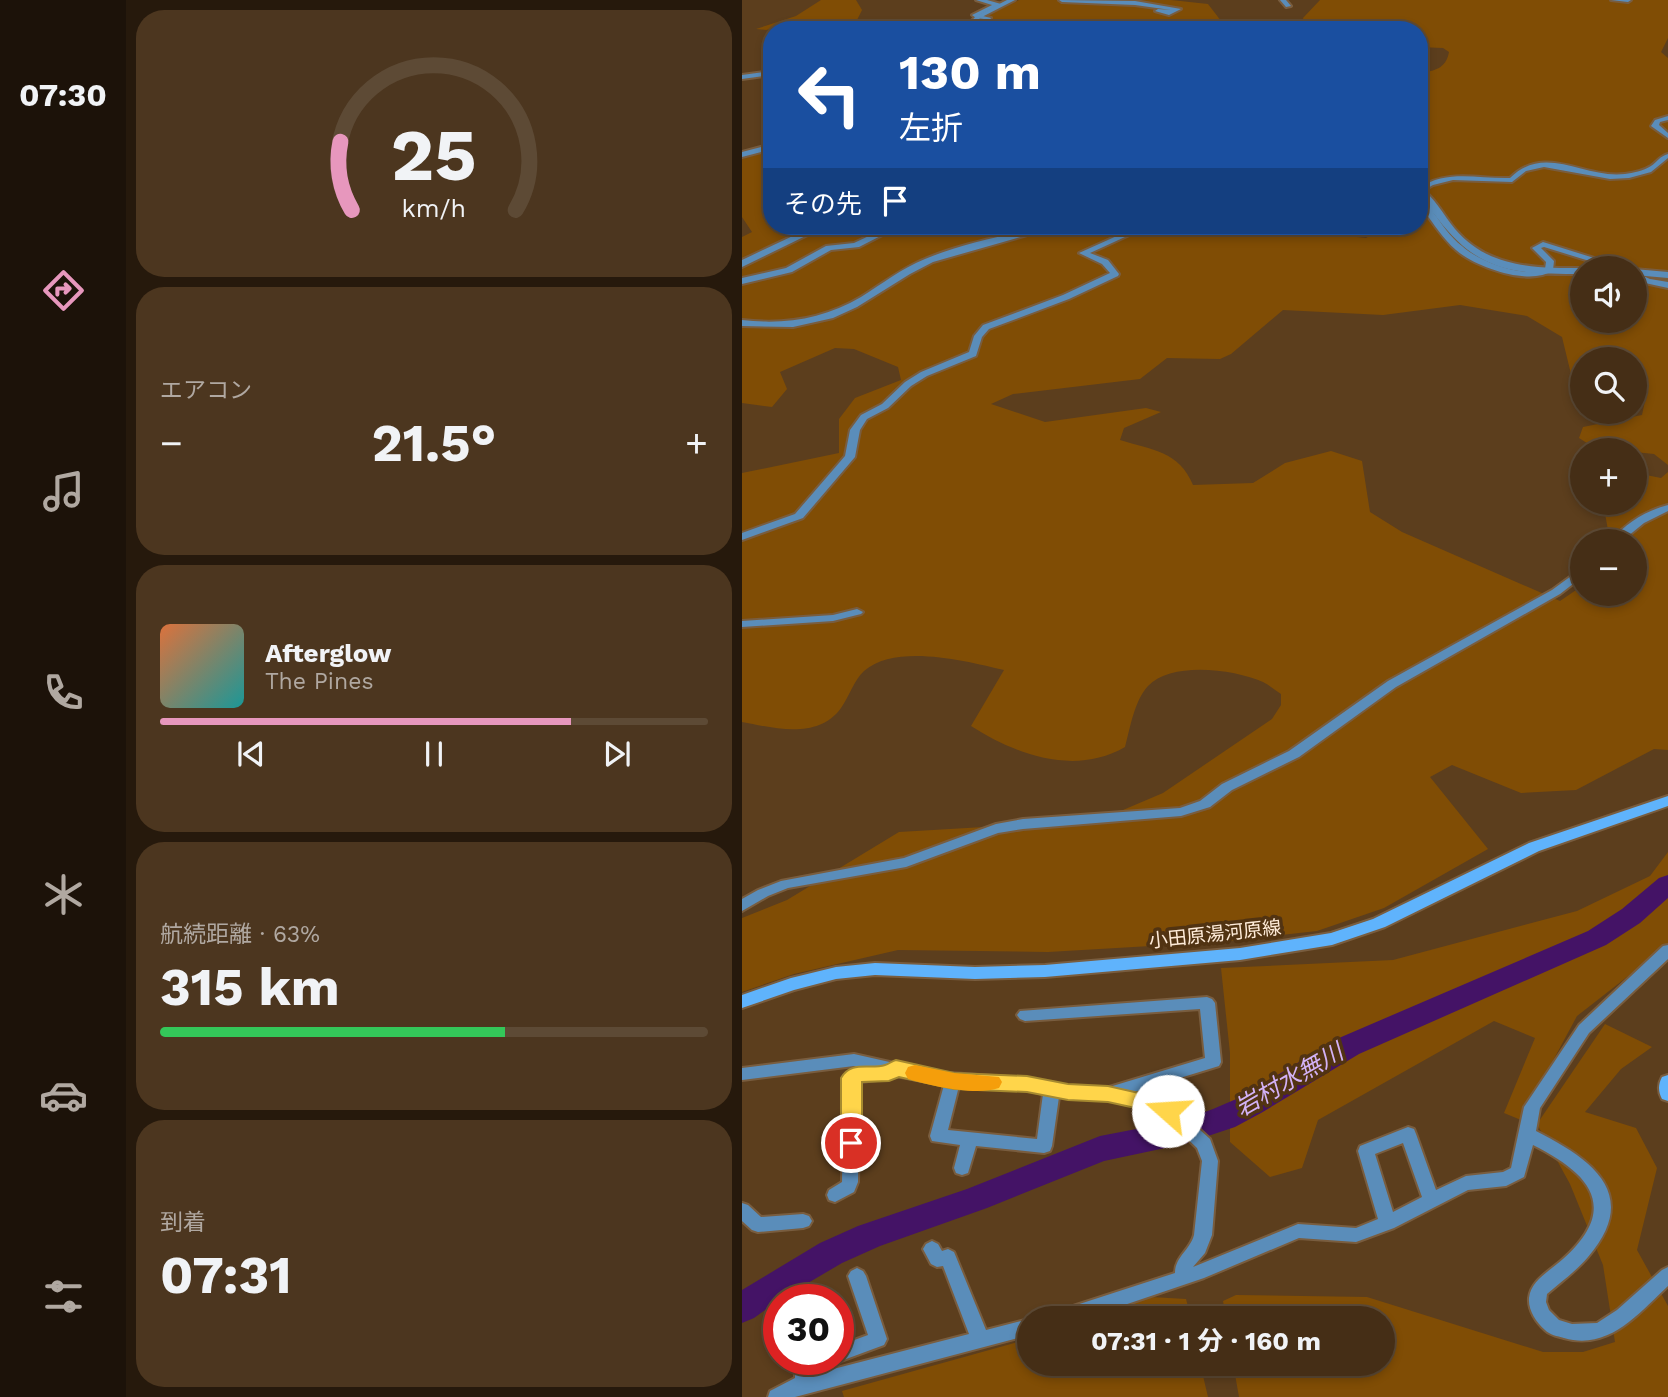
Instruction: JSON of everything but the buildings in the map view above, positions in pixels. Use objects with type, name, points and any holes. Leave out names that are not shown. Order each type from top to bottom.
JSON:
[{"type":"main road","name":"小田原湯河原線","points":[[742,1002],[791,984],[836,973],[875,969],[975,973],[1045,971],[1240,954],[1332,939],[1378,923],[1534,847],[1668,801]]},
{"type":"main road","points":[[1668,1082],[1668,1094]]},
{"type":"street","points":[[978,17],[975,15],[998,4],[979,0]]},
{"type":"street","points":[[974,21],[1012,0]]},
{"type":"street","points":[[1062,0],[1135,3],[1178,9],[1169,13],[1157,11]]},
{"type":"street","points":[[1283,0],[1288,6]]},
{"type":"street","points":[[1614,0],[1628,0]]},
{"type":"street","points":[[978,17],[989,18],[987,21]]},
{"type":"street","points":[[742,77],[763,74]]},
{"type":"street","points":[[1668,118],[1657,121],[1656,126],[1668,136]]},
{"type":"street","points":[[742,155],[763,149]]},
{"type":"street","points":[[1428,186],[1441,179],[1453,177],[1512,180],[1525,167],[1532,166],[1621,177],[1656,167],[1661,158],[1668,156]]},
{"type":"street","points":[[1428,200],[1460,239],[1477,254],[1514,266],[1570,271]]},
{"type":"street","points":[[742,264],[802,235]]},
{"type":"street","points":[[742,281],[789,270],[829,248],[856,245],[877,235]]},
{"type":"street","points":[[742,323],[776,326],[812,322],[842,311],[890,280],[931,260],[1021,235]]},
{"type":"street","points":[[742,537],[799,516],[850,457],[855,430],[864,417],[885,406],[908,384],[925,373],[973,354],[978,336],[986,327],[1066,297],[1115,274],[1105,262],[1083,253],[1124,235]]},
{"type":"street","points":[[1549,270],[1550,261],[1536,248],[1539,244],[1547,244],[1577,256]]},
{"type":"street","points":[[1647,274],[1668,275]]},
{"type":"street","points":[[1647,280],[1668,285]]},
{"type":"street","points":[[1629,529],[1656,511],[1668,508]]},
{"type":"street","points":[[742,906],[763,893],[786,884],[906,862],[996,829],[1023,824],[1181,812],[1205,804],[1227,787],[1294,754],[1392,684],[1556,592],[1570,581]]},
{"type":"street","points":[[742,624],[833,618],[857,612]]},
{"type":"street","points":[[1101,1306],[1298,1231],[1356,1235],[1388,1223],[1466,1183],[1506,1179],[1518,1172],[1532,1107],[1584,1029],[1668,950]]},
{"type":"street","points":[[1026,1015],[1207,1003],[1213,1062],[1108,1094]]},
{"type":"street","points":[[742,1074],[854,1060],[953,1080],[1027,1084],[1108,1094],[1153,1104],[1177,1118],[1204,1144],[1210,1161],[1203,1235],[1199,1248],[1184,1265],[1184,1276]]},
{"type":"street","points":[[835,1195],[848,1187],[850,1182],[852,1078],[860,1074],[889,1073],[896,1068]]},
{"type":"street","points":[[953,1080],[938,1136],[970,1140],[1044,1146],[1052,1089]]},
{"type":"street","points":[[1388,1223],[1366,1151],[1408,1134],[1432,1201]]},
{"type":"street","points":[[1527,1134],[1585,1170],[1598,1181],[1602,1192],[1602,1210],[1596,1231],[1586,1247],[1539,1290],[1537,1302],[1542,1315],[1554,1327],[1572,1332],[1600,1331],[1623,1316],[1668,1275]]},
{"type":"street","points":[[962,1168],[970,1140]]},
{"type":"street","points":[[742,1210],[750,1227],[803,1221]]},
{"type":"street","points":[[932,1249],[937,1259],[948,1257],[981,1341]]},
{"type":"street","points":[[854,1348],[878,1339],[857,1276]]},
{"type":"street","points":[[777,1397],[805,1385],[1017,1330]]},
{"type":"street","points":[[804,1375],[805,1385]]},
{"type":"shaded area","points":[[821,0],[856,0],[862,10],[857,20],[781,21],[796,16]]},
{"type":"shaded area","points":[[1019,0],[1171,0],[1208,4],[1221,21],[981,21]]},
{"type":"shaded area","points":[[1320,0],[1668,0],[1668,38],[1661,52],[1668,58],[1668,465],[1654,454],[1647,453],[1647,438],[1579,438],[1583,427],[1598,424],[1647,424],[1647,347],[1570,347],[1570,370],[1562,337],[1527,316],[1460,305],[1383,315],[1283,310],[1231,354],[1220,359],[1167,358],[1140,379],[1013,394],[991,404],[1045,422],[1146,408],[1161,412],[1124,428],[1120,440],[1172,458],[1193,485],[1253,483],[1285,463],[1331,451],[1362,461],[1370,512],[1402,532],[1560,601],[1570,594],[1570,606],[1647,606],[1647,529],[1608,529],[1605,515],[1647,515],[1647,475],[1661,478],[1668,472],[1668,750],[1654,749],[1576,790],[1521,793],[1452,765],[1430,777],[1488,849],[1384,908],[1317,931],[1219,942],[1048,952],[898,950],[794,974],[742,992],[742,918],[787,900],[899,832],[1052,823],[1123,810],[1163,793],[1272,719],[1281,705],[1281,694],[1263,682],[1236,674],[1203,670],[1172,673],[1158,678],[1143,692],[1133,715],[1125,747],[1106,756],[1066,761],[1026,753],[1007,746],[971,726],[1004,670],[971,662],[912,656],[878,663],[864,671],[841,708],[820,725],[781,729],[742,722],[742,473],[839,453],[839,419],[855,398],[901,380],[898,367],[854,349],[835,348],[780,372],[787,389],[772,407],[742,403],[742,237],[752,232],[742,217],[742,159],[763,153],[763,235],[1338,235],[1366,238],[1371,235],[1428,235],[1428,71],[1442,66],[1449,52],[1443,48],[1428,47],[1428,21],[1304,21],[1303,18]]},
{"type":"shaded area","points":[[1668,852],[1668,945],[1577,1016],[1521,1120],[1504,1113],[1535,1038],[1494,1021],[1318,1120],[1302,1168],[1270,1177],[1230,1142],[1230,1053],[1221,968],[1393,960],[1577,911],[1650,876]]},
{"type":"shaded area","points":[[1605,1024],[1652,1047],[1621,1069],[1585,1112],[1636,1128],[1657,1168],[1637,1250],[1668,1306],[1668,1397],[1239,1397],[1235,1376],[1395,1376],[1395,1306],[1224,1306],[1223,1301],[1236,1295],[1367,1297],[1543,1352],[1583,1352],[1615,1342],[1603,1265],[1570,1184],[1537,1124]]},
{"type":"shaded area","points":[[1151,1297],[1186,1299],[1188,1306],[1127,1306]]},
{"type":"shaded area","points":[[1017,1342],[1017,1376],[1203,1376],[1208,1397],[844,1397],[842,1391]]},
{"type":"waterway","name":"岩村水無川","points":[[742,1308],[831,1253],[869,1236],[976,1199],[1100,1149],[1184,1132],[1224,1118],[1251,1105],[1349,1046],[1597,938],[1631,916],[1668,884]]},
{"type":"slow traffic","points":[[915,1073],[954,1081],[992,1082]]},
{"type":"route","points":[[851,1143],[852,1078],[860,1074],[889,1073],[896,1068],[954,1081],[1027,1084],[1068,1092],[1108,1094],[1153,1104],[1168,1111]]}]
